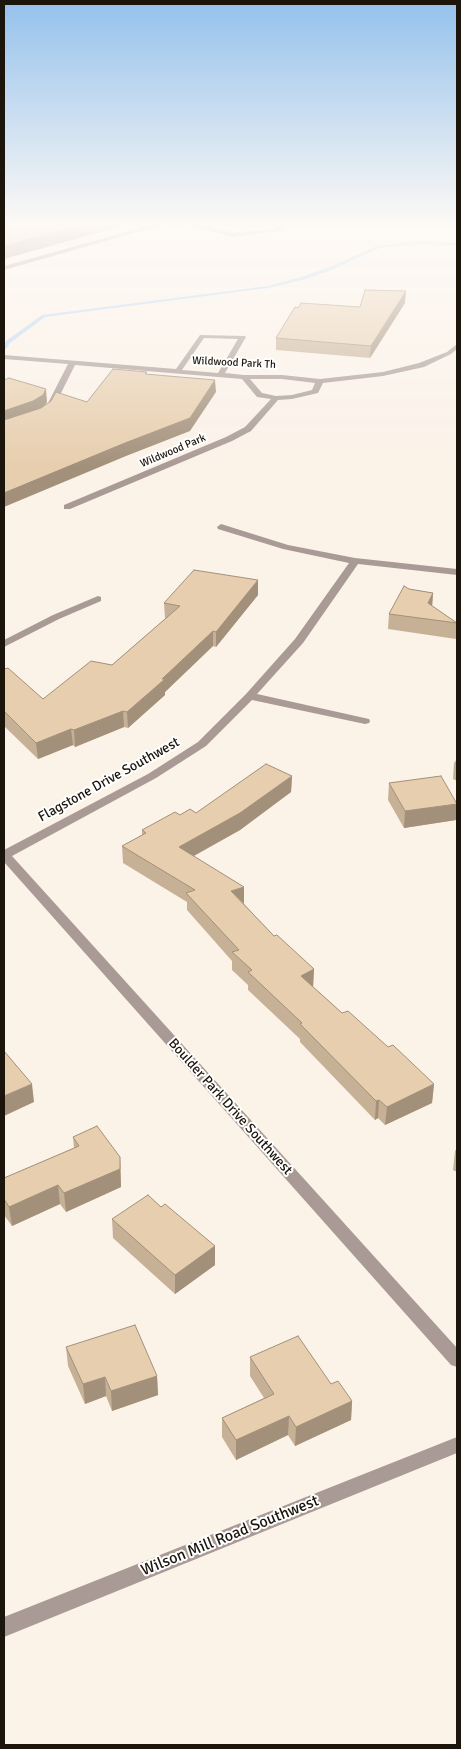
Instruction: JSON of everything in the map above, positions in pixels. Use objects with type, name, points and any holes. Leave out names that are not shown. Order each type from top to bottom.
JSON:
[{"type":"street","points":[[178,371],[202,336],[243,337],[220,375]]},
{"type":"street","name":"Wildwood Park Th","points":[[4,357],[244,377],[282,377],[320,381],[383,374],[421,365],[449,353],[457,346]]},
{"type":"street","points":[[43,414],[48,410],[72,362]]},
{"type":"street","points":[[244,377],[260,394],[276,398],[292,397],[315,391],[320,381]]},
{"type":"street","name":"Wildwood Park","points":[[67,507],[229,439],[248,429],[276,398]]},
{"type":"street","points":[[220,527],[286,547],[355,561],[457,572]]},
{"type":"street","name":"Flagstone Drive Southwest","points":[[4,855],[161,771],[202,744],[250,696],[299,642],[355,561]]},
{"type":"street","points":[[4,644],[56,617],[98,599]]},
{"type":"street","points":[[250,696],[365,721]]},
{"type":"street","name":"Boulder Park Drive Southwest","points":[[4,855],[457,1360]]},
{"type":"street","name":"Wilson Mill Road Southwest","points":[[4,1627],[457,1445]]},
{"type":"building","points":[[301,304],[360,307],[361,304],[398,304],[371,346],[276,338],[295,307],[298,308]]},
{"type":"building","points":[[113,369],[147,372],[145,374],[215,380],[190,418],[4,493],[4,420],[41,408],[51,401],[56,392],[87,402]]},
{"type":"building","points":[[9,378],[46,389],[43,395],[33,401],[4,411],[4,380]]},
{"type":"building","points":[[194,570],[258,580],[216,632],[213,631],[162,679],[165,679],[127,712],[123,711],[36,743],[4,711],[4,669],[8,668],[43,699],[91,661],[112,665],[180,606],[164,603]]},
{"type":"building","points":[[404,586],[409,589],[433,593],[428,603],[457,623],[389,614]]},
{"type":"building","points":[[266,764],[292,776],[240,813],[179,847],[244,887],[231,891],[274,936],[277,935],[314,969],[301,976],[342,1013],[348,1011],[388,1047],[393,1045],[434,1084],[387,1107],[379,1100],[376,1101],[300,1024],[302,1023],[248,972],[252,970],[232,952],[239,950],[186,893],[195,890],[122,846],[146,833],[142,830],[175,812],[180,815],[190,809],[196,813]]},
{"type":"building","points":[[441,776],[457,804],[405,811],[389,783]]},
{"type":"building","points":[[4,1051],[32,1084],[4,1096]]},
{"type":"building","points":[[97,1126],[120,1157],[120,1169],[64,1193],[58,1185],[9,1207],[4,1199],[4,1178],[79,1146],[73,1137]]},
{"type":"building","points":[[148,1195],[161,1207],[165,1204],[215,1246],[175,1275],[112,1219]]},
{"type":"building","points":[[135,1325],[157,1376],[111,1391],[105,1377],[83,1384],[66,1347]]},
{"type":"building","points":[[298,1336],[331,1384],[338,1381],[352,1401],[296,1427],[289,1416],[236,1440],[222,1418],[274,1394],[250,1357]]},
{"type":"waterway","points":[[4,348],[8,342],[44,316],[140,304]]}]
